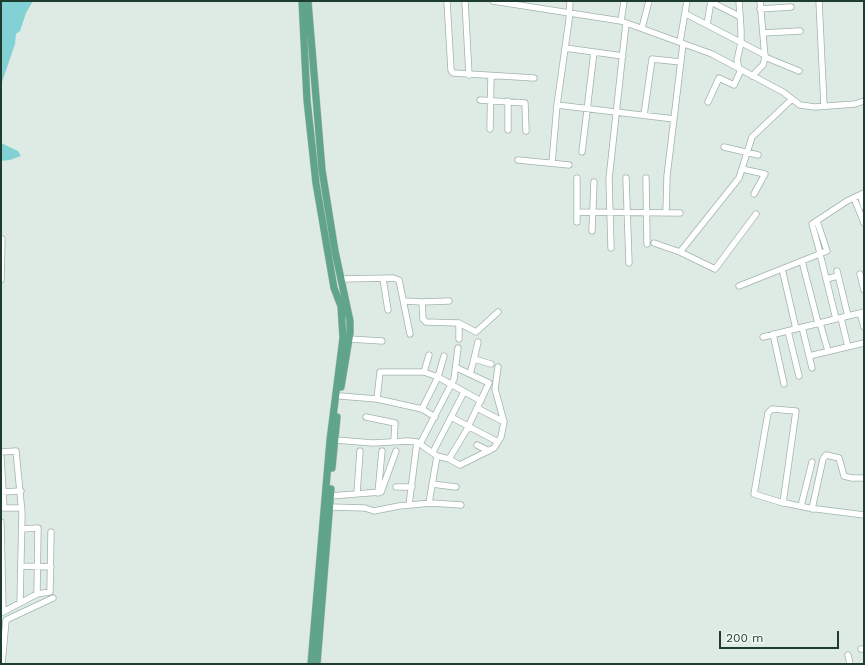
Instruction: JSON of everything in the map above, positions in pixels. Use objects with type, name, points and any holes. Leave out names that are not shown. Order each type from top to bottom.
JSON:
[{"type":"main road","points":[[302,1],[307,6],[322,170],[335,251],[350,321],[349,339],[344,360],[340,396],[330,440],[311,664]]},
{"type":"main road","points":[[307,6],[307,100],[316,183],[334,288],[342,312],[343,338],[317,664]]},
{"type":"street","points":[[447,1],[451,70],[455,74],[534,78]]},
{"type":"street","points":[[466,1],[469,75]]},
{"type":"street","points":[[493,1],[568,12],[623,22],[642,28],[712,54],[783,92],[791,100],[800,105],[824,106],[855,104],[864,101]]},
{"type":"street","points":[[545,8],[546,1]]},
{"type":"street","points":[[552,163],[557,105],[569,20],[568,12],[570,1]]},
{"type":"street","points":[[611,248],[609,179],[623,56],[624,1]]},
{"type":"street","points":[[642,28],[649,1]]},
{"type":"street","points":[[666,213],[667,176],[688,1]]},
{"type":"street","points":[[708,102],[719,78],[734,85],[740,70],[737,60],[741,43],[739,1]]},
{"type":"street","points":[[752,76],[763,65],[765,56],[760,1]]},
{"type":"street","points":[[819,1],[824,106]]},
{"type":"street","points":[[707,25],[711,2],[739,16]]},
{"type":"street","points":[[760,9],[791,7]]},
{"type":"street","points":[[686,14],[765,56],[799,71]]},
{"type":"street","points":[[763,34],[800,31]]},
{"type":"street","points":[[565,48],[623,56]]},
{"type":"street","points":[[582,152],[594,52]]},
{"type":"street","points":[[644,115],[652,59],[681,62]]},
{"type":"street","points":[[490,129],[491,76]]},
{"type":"street","points":[[480,100],[525,103],[526,130]]},
{"type":"street","points":[[680,252],[739,178],[752,137],[791,100]]},
{"type":"street","points":[[508,101],[508,130]]},
{"type":"street","points":[[557,105],[674,119]]},
{"type":"street","points":[[724,147],[758,155]]},
{"type":"street","points":[[518,160],[569,165]]},
{"type":"street","points":[[742,169],[765,174],[754,194]]},
{"type":"street","points":[[577,178],[577,222]]},
{"type":"street","points":[[626,178],[629,263]]},
{"type":"street","points":[[646,178],[647,244]]},
{"type":"street","points":[[592,232],[594,182]]},
{"type":"street","points":[[848,347],[811,226],[817,220],[864,193]]},
{"type":"street","points":[[864,196],[861,198],[864,207]]},
{"type":"street","points":[[854,198],[864,223]]},
{"type":"street","points":[[577,212],[680,213]]},
{"type":"street","points":[[654,243],[680,252],[715,269],[756,214]]},
{"type":"street","points":[[1,280],[2,239]]},
{"type":"street","points":[[739,286],[821,256]]},
{"type":"street","points":[[803,265],[828,352]]},
{"type":"street","points":[[783,273],[812,368]]},
{"type":"street","points":[[826,278],[837,274],[848,316]]},
{"type":"street","points":[[860,274],[864,290]]},
{"type":"street","points":[[341,279],[393,278],[400,280],[410,334]]},
{"type":"street","points":[[383,279],[388,310]]},
{"type":"street","points":[[405,301],[449,301]]},
{"type":"street","points":[[422,302],[423,319],[426,322],[459,323],[476,332],[498,312]]},
{"type":"street","points":[[763,337],[862,312],[864,327]]},
{"type":"street","points":[[459,323],[459,339]]},
{"type":"street","points":[[788,331],[798,376]]},
{"type":"street","points":[[773,334],[784,384]]},
{"type":"street","points":[[349,339],[382,341]]},
{"type":"street","points":[[470,374],[478,342]]},
{"type":"street","points":[[809,356],[864,343]]},
{"type":"street","points":[[409,505],[419,443],[435,417],[451,385],[457,368],[458,348]]},
{"type":"street","points":[[424,372],[429,356]]},
{"type":"street","points":[[422,409],[438,377],[444,356]]},
{"type":"street","points":[[474,359],[491,364]]},
{"type":"street","points":[[335,440],[373,443],[419,443],[435,454],[460,465],[489,451],[498,442],[504,422],[495,389],[498,367]]},
{"type":"street","points":[[449,459],[469,425],[489,383],[457,368]]},
{"type":"street","points":[[377,399],[381,372],[424,372],[438,377],[481,401]]},
{"type":"street","points":[[429,503],[435,454],[464,392]]},
{"type":"street","points":[[340,396],[377,399],[422,409],[435,417]]},
{"type":"street","points":[[477,408],[504,422]]},
{"type":"street","points":[[783,502],[796,411],[772,409],[768,413],[754,494],[783,502],[812,509],[864,515]]},
{"type":"street","points":[[366,417],[395,423],[394,442]]},
{"type":"street","points":[[451,417],[469,425],[498,442]]},
{"type":"street","points":[[477,445],[489,451]]},
{"type":"street","points":[[1,452],[16,451],[21,491],[20,508],[22,529],[22,566],[20,603]]},
{"type":"street","points":[[357,493],[360,451]]},
{"type":"street","points":[[378,493],[382,451]]},
{"type":"street","points":[[330,496],[381,492],[396,451]]},
{"type":"street","points":[[812,509],[824,456],[837,456],[840,460],[844,476],[864,478]]},
{"type":"street","points":[[1,457],[2,509],[20,508]]},
{"type":"street","points":[[801,506],[811,465],[820,470]]},
{"type":"street","points":[[432,484],[456,487]]},
{"type":"street","points":[[396,487],[412,488]]},
{"type":"street","points":[[2,490],[21,491]]},
{"type":"street","points":[[330,507],[360,508],[374,511],[429,503],[461,505]]},
{"type":"street","points":[[1,522],[2,612],[37,594],[50,592],[51,532]]},
{"type":"street","points":[[22,529],[38,528],[37,594]]},
{"type":"street","points":[[22,566],[51,567]]},
{"type":"street","points":[[2,664],[6,620],[53,598]]},
{"type":"street","points":[[848,655],[850,664]]},
{"type":"water","points":[[1,1],[33,1],[26,13],[20,31],[16,34],[15,44],[1,85]]},
{"type":"water","points":[[1,143],[18,151],[21,156],[10,160],[1,161]]}]
